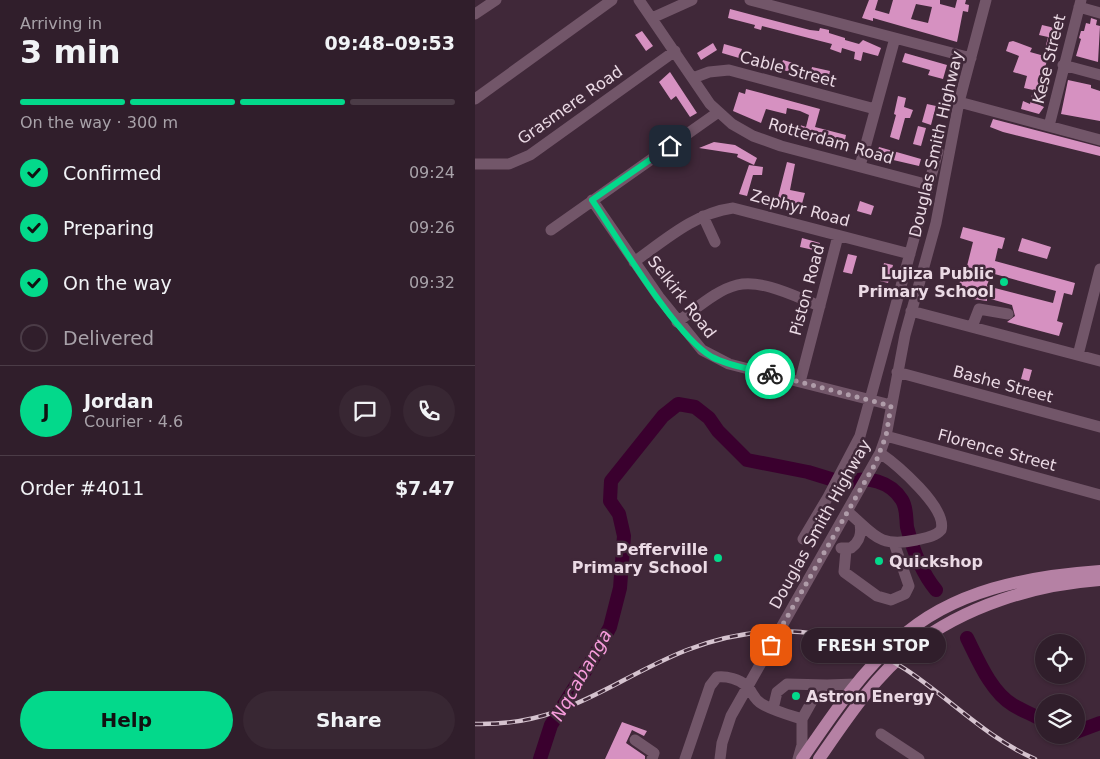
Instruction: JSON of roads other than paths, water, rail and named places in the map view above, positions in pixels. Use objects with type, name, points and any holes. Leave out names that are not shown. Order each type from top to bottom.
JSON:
[{"type":"main road","points":[[802,759],[855,684],[865,673],[899,639],[945,608],[973,595],[1016,582],[1095,576]]},
{"type":"main road","points":[[819,759],[874,685],[911,648],[950,622],[993,602],[1095,576]]},
{"type":"street","points":[[475,14],[496,0]]},
{"type":"street","points":[[475,98],[612,0]]},
{"type":"street","name":"Rotterdam Road","points":[[639,0],[717,113],[732,124],[767,142],[929,185]]},
{"type":"street","points":[[652,18],[692,0]]},
{"type":"street","points":[[750,0],[971,58]]},
{"type":"street","name":"Douglas Smith Highway","points":[[720,759],[725,730],[747,686],[855,500],[880,453],[886,436],[897,372],[911,311],[936,223],[959,102],[986,0]]},
{"type":"street","points":[[1080,4],[1100,13]]},
{"type":"street","name":"Kese Street","points":[[1049,126],[1080,4]]},
{"type":"street","points":[[860,166],[895,38]]},
{"type":"street","name":"Grasmere Road","points":[[475,164],[509,164],[530,154],[675,51]]},
{"type":"street","points":[[1063,65],[1100,75]]},
{"type":"street","name":"Cable Street","points":[[693,78],[709,72],[729,70],[875,109]]},
{"type":"street","points":[[959,102],[1100,140]]},
{"type":"street","points":[[551,230],[717,113]]},
{"type":"street","points":[[803,539],[861,436],[938,151]]},
{"type":"street","name":"Selkirk Road","points":[[592,200],[677,322],[702,350],[720,360],[891,406]]},
{"type":"street","name":"Zephyr Road","points":[[635,262],[703,216],[721,209],[744,209],[910,254]]},
{"type":"street","points":[[703,216],[715,242]]},
{"type":"street","name":"Piston Road","points":[[800,382],[838,236]]},
{"type":"street","points":[[1078,355],[1100,269]]},
{"type":"street","points":[[677,322],[726,290],[747,284],[759,285],[820,306]]},
{"type":"street","points":[[972,327],[979,309],[1008,314]]},
{"type":"street","points":[[911,311],[1100,361]]},
{"type":"street","name":"Bashe Street","points":[[897,372],[1100,427]]},
{"type":"street","name":"Florence Street","points":[[886,436],[1100,495]]},
{"type":"street","points":[[848,512],[881,539],[896,543],[938,533],[943,526],[942,520],[911,478],[880,453]]},
{"type":"street","points":[[861,524],[858,542],[847,550],[844,572],[877,596],[891,600],[905,594],[909,586],[896,543]]},
{"type":"street","points":[[830,544],[847,550]]},
{"type":"street","points":[[685,759],[713,681],[717,678],[728,677],[747,686],[757,701],[773,709],[803,719]]},
{"type":"street","points":[[773,709],[777,692],[787,684],[855,684]]},
{"type":"street","points":[[798,759],[802,745],[803,719],[816,694],[827,685]]},
{"type":"street","points":[[881,734],[919,759]]},
{"type":"street","points":[[635,740],[654,752],[652,759]]},
{"type":"waterway","name":"Nqcabanga","points":[[540,759],[551,725],[594,657],[610,627],[620,588],[624,536],[619,514],[610,501],[611,481],[663,416],[678,404],[695,407],[709,418],[718,431],[747,460],[808,472],[847,484],[854,481],[870,480],[885,484],[891,488],[904,503],[907,527],[915,552],[926,576],[936,590]]},
{"type":"waterway","name":"Nqcabanga","points":[[967,638],[986,675],[998,692],[1013,705],[1035,716]]},
{"type":"waterway","name":"Nqcabanga","points":[[1085,729],[1100,723]]},
{"type":"railway","points":[[475,724],[507,723],[536,718],[562,710],[659,662],[706,643],[747,634],[789,631],[830,636],[850,642],[901,666],[988,731],[1035,759]]},
{"type":"place","name":"Lujiza Public Primary School","points":[[1004,282]]},
{"type":"place","name":"Pefferville Primary School","points":[[718,558]]},
{"type":"place","name":"Quickshop","points":[[879,561]]},
{"type":"place","name":"FRESH STOP","points":[[771,645]]},
{"type":"place","name":"Astron Energy","points":[[796,696]]}]
